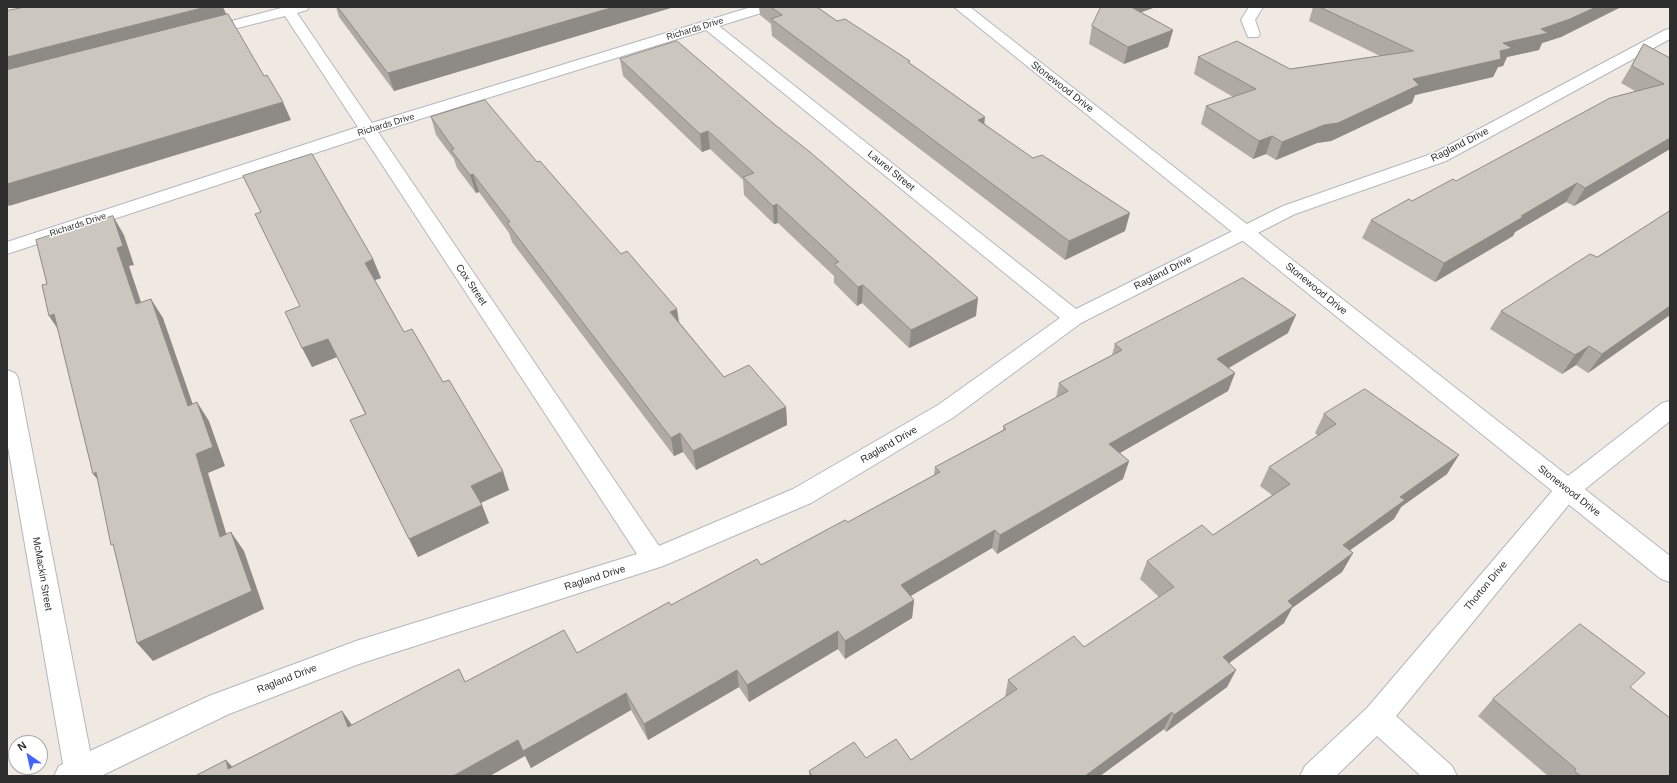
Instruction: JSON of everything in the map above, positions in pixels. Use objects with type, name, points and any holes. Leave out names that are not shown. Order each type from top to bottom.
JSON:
[{"type":"street","name":"Richards Drive","points":[[7,248],[367,130],[766,7]]},
{"type":"street","name":"Stonewood Drive","points":[[961,7],[1670,571]]},
{"type":"street","points":[[1253,34],[1248,20],[1256,7]]},
{"type":"street","points":[[194,35],[296,9]]},
{"type":"street","name":"Cox Street","points":[[296,9],[367,130],[654,560]]},
{"type":"street","name":"Laurel Street","points":[[708,25],[1074,318]]},
{"type":"street","name":"Ragland Drive","points":[[74,773],[219,706],[356,653],[654,560],[802,496],[946,411],[1074,318],[1289,210],[1440,157],[1670,32]]},
{"type":"street","name":"McMackin Street","points":[[7,378],[74,773]]},
{"type":"street","name":"Thorton Drive","points":[[1315,776],[1377,717],[1567,490],[1670,409]]},
{"type":"street","points":[[1377,717],[1442,776]]},
{"type":"building","points":[[25,7],[206,7],[7,57],[7,11]]},
{"type":"building","points":[[338,7],[614,7],[388,73]]},
{"type":"building","points":[[771,7],[817,7],[837,21],[845,19],[910,61],[908,62],[985,117],[978,120],[1033,158],[1042,155],[1130,213],[1069,241],[771,19],[782,15]]},
{"type":"building","points":[[1101,7],[1131,7],[1173,30],[1128,47],[1092,26]]},
{"type":"building","points":[[1320,7],[1596,7],[1570,19],[1541,29],[1548,33],[1503,43],[1512,48],[1500,51],[1501,59],[1413,79],[1419,85],[1338,123],[1324,125],[1282,142],[1272,136],[1259,141],[1206,106],[1256,89],[1198,57],[1237,41],[1290,69],[1413,51]]},
{"type":"building","points":[[228,14],[264,76],[267,75],[283,102],[7,184],[7,70]]},
{"type":"building","points":[[677,41],[774,124],[810,152],[978,298],[911,330],[863,285],[858,287],[834,264],[839,262],[777,204],[773,206],[743,177],[754,173],[708,131],[700,134],[620,59]]},
{"type":"building","points":[[1644,44],[1670,58],[1670,138],[1585,188],[1577,183],[1521,216],[1523,217],[1444,263],[1371,220],[1409,199],[1412,201],[1453,179],[1456,181],[1610,98],[1664,84],[1632,66]]},
{"type":"building","points":[[485,100],[537,162],[540,161],[621,254],[627,251],[677,309],[670,312],[724,377],[749,365],[786,407],[693,451],[680,433],[671,438],[507,223],[510,222],[473,174],[470,175],[451,150],[454,149],[431,117]]},
{"type":"building","points":[[312,154],[373,259],[365,263],[404,332],[412,329],[443,382],[449,380],[503,471],[471,486],[482,505],[409,539],[350,420],[366,414],[328,339],[302,348],[285,312],[300,306],[255,214],[261,212],[243,176]]},
{"type":"building","points":[[1670,211],[1670,306],[1602,354],[1589,346],[1575,355],[1501,311],[1590,254],[1597,257]]},
{"type":"building","points":[[113,216],[123,246],[117,248],[136,304],[151,299],[188,406],[197,402],[213,447],[196,454],[220,537],[231,532],[252,591],[137,643],[113,544],[111,545],[96,472],[93,474],[54,314],[49,316],[42,285],[47,284],[36,240]]},
{"type":"building","points":[[1243,278],[1296,315],[1217,359],[1235,373],[1109,444],[1129,461],[1000,535],[995,530],[901,585],[914,600],[845,641],[838,631],[747,685],[737,670],[644,724],[626,693],[523,751],[518,740],[453,776],[195,776],[226,760],[228,769],[342,711],[348,727],[459,669],[465,682],[564,630],[577,653],[669,602],[671,605],[757,559],[761,565],[845,520],[848,522],[940,472],[935,467],[1006,429],[1003,426],[1068,391],[1059,383],[1122,350],[1115,344]]},
{"type":"building","points":[[1365,389],[1459,455],[1400,497],[1405,500],[1343,545],[1353,553],[1288,601],[1293,606],[1223,657],[1236,670],[1174,715],[1172,712],[1085,776],[812,776],[809,771],[854,742],[866,758],[896,739],[911,760],[1017,689],[1008,680],[1074,636],[1084,647],[1174,587],[1147,561],[1202,525],[1213,535],[1290,484],[1269,467],[1336,424],[1324,414]]},
{"type":"building","points":[[1580,624],[1645,673],[1630,687],[1670,718],[1670,776],[1581,776],[1574,771],[1576,769],[1493,699]]}]
